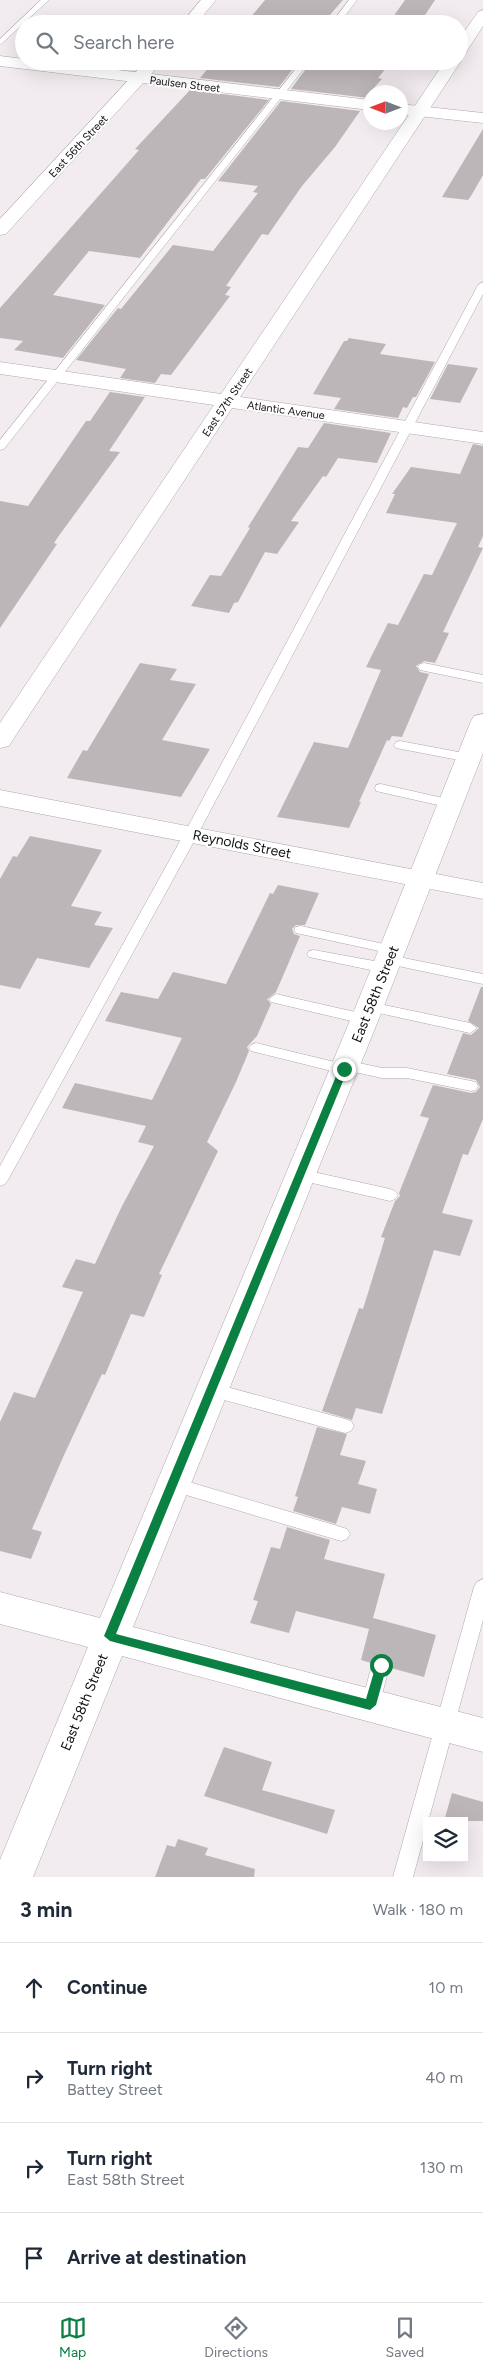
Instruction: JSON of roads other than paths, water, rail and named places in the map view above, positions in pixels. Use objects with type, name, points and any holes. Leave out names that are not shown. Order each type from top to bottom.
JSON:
[{"type":"street","points":[[196,15],[209,0]]},
{"type":"street","points":[[468,38],[483,15]]},
{"type":"street","name":"Paulsen Street","points":[[0,62],[15,64]]},
{"type":"street","name":"Paulsen Street","points":[[70,70],[363,104]]},
{"type":"street","name":"East 56th Street","points":[[0,230],[147,70]]},
{"type":"street","name":"East 57th Street","points":[[0,741],[228,401],[410,110],[445,70]]},
{"type":"street","points":[[410,110],[483,118]]},
{"type":"street","name":"Atlantic Avenue","points":[[0,368],[483,438]]},
{"type":"street","name":"East 58th Street","points":[[13,1877],[172,1484],[423,878],[483,721]]},
{"type":"street","name":"Reynolds Street","points":[[0,798],[483,891]]},
{"type":"street","points":[[0,1608],[483,1735]]},
{"type":"lane","points":[[29,15],[45,0]]},
{"type":"lane","points":[[342,15],[353,0]]},
{"type":"lane","points":[[0,42],[15,28]]},
{"type":"lane","points":[[0,447],[299,70]]},
{"type":"lane","points":[[0,1180],[191,834],[483,286]]},
{"type":"lane","points":[[424,667],[483,679]]},
{"type":"lane","points":[[400,745],[469,758]]},
{"type":"lane","points":[[381,788],[451,804]]},
{"type":"lane","points":[[301,930],[389,959],[483,979]]},
{"type":"lane","points":[[314,954],[389,959]]},
{"type":"lane","points":[[276,999],[470,1028]]},
{"type":"lane","points":[[256,1048],[344,1067],[382,1073],[406,1073],[471,1086]]},
{"type":"lane","points":[[300,1175],[390,1195]]},
{"type":"lane","points":[[212,1390],[345,1426]]},
{"type":"lane","points":[[172,1484],[341,1534]]},
{"type":"lane","points":[[403,1877],[483,1587]]},
{"type":"lane","points":[[370,1705],[381,1665]]}]
